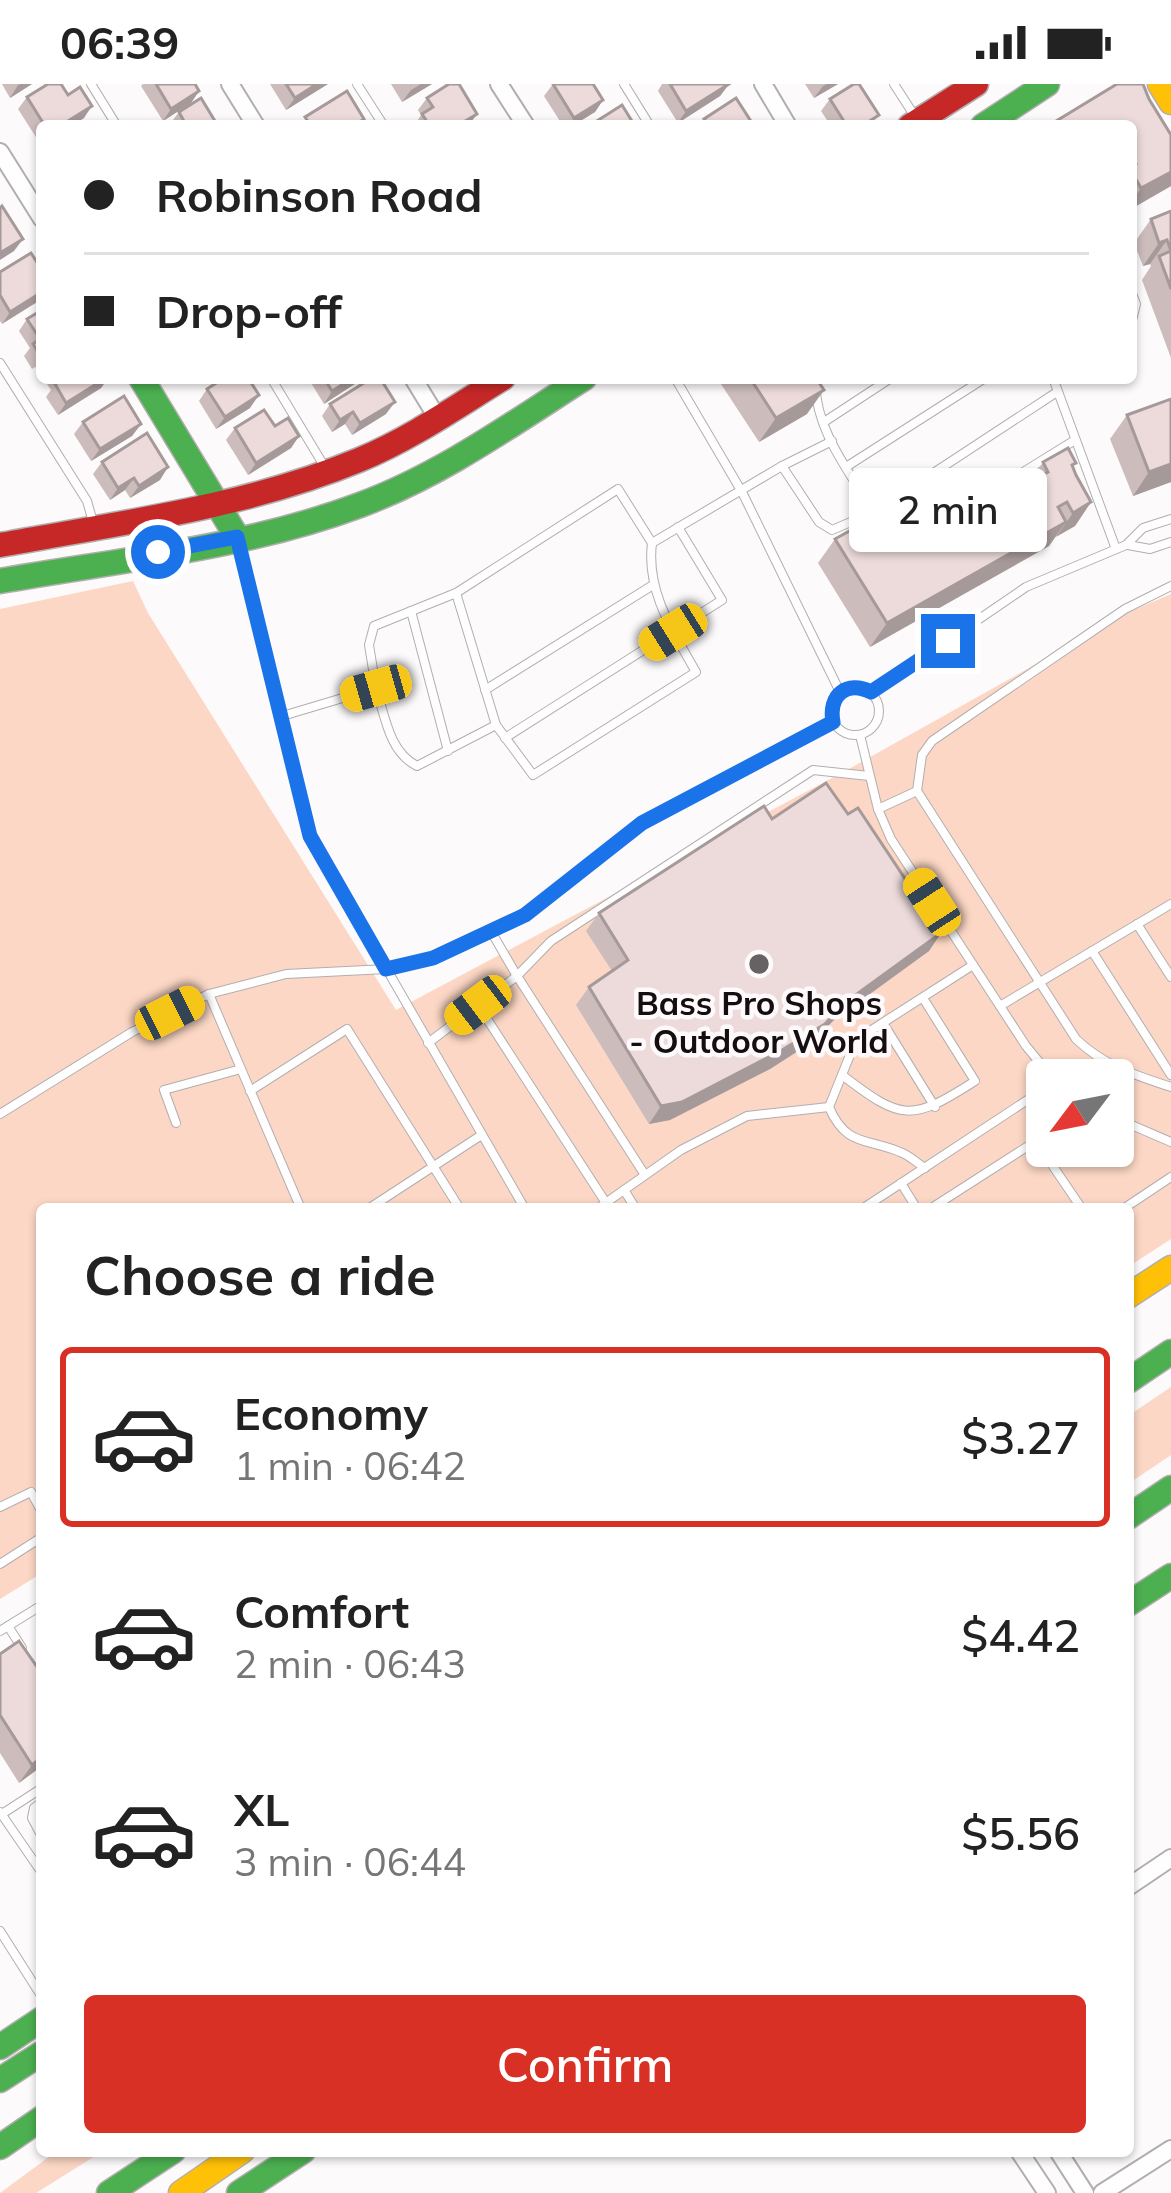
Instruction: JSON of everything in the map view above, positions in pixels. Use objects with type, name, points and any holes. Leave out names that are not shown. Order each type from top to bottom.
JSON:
[{"type":"main road","points":[[919,120],[976,84]]},
{"type":"main road","points":[[992,120],[1047,84]]},
{"type":"main road","points":[[1160,84],[1171,102]]},
{"type":"main road","points":[[145,384],[237,537]]},
{"type":"main road","points":[[0,545],[220,504],[357,460],[493,384]]},
{"type":"main road","points":[[0,581],[319,519],[412,482],[574,384]]},
{"type":"main road","points":[[1134,1292],[1171,1268]]},
{"type":"main road","points":[[1134,1377],[1171,1352]]},
{"type":"main road","points":[[1134,1513],[1171,1488]]},
{"type":"main road","points":[[1134,1600],[1171,1576]]},
{"type":"main road","points":[[0,2047],[36,2023]]},
{"type":"main road","points":[[0,2080],[36,2057]]},
{"type":"main road","points":[[0,2147],[36,2122]]},
{"type":"main road","points":[[109,2193],[164,2157]]},
{"type":"main road","points":[[181,2193],[233,2157]]},
{"type":"main road","points":[[239,2193],[294,2157]]},
{"type":"street","points":[[230,84],[252,120]]},
{"type":"street","points":[[499,84],[522,120]]},
{"type":"street","points":[[763,84],[784,120]]},
{"type":"street","points":[[0,152],[36,209]]},
{"type":"street","points":[[417,384],[438,418]]},
{"type":"street","points":[[1134,1884],[1169,1865]]},
{"type":"street","points":[[1102,2193],[1171,2149]]},
{"type":"street","points":[[1023,2157],[1047,2193]]},
{"type":"street","points":[[1062,2157],[1085,2193]]},
{"type":"lane","points":[[91,84],[113,120]]},
{"type":"lane","points":[[357,84],[380,120]]},
{"type":"lane","points":[[624,84],[646,120]]},
{"type":"lane","points":[[894,84],[912,120]]},
{"type":"lane","points":[[0,363],[86,501],[95,527]]},
{"type":"lane","points":[[276,384],[326,470]]},
{"type":"lane","points":[[679,384],[742,492],[840,692]]},
{"type":"lane","points":[[816,384],[824,422],[846,467],[874,512],[905,541],[1075,440]]},
{"type":"lane","points":[[824,422],[882,384]]},
{"type":"lane","points":[[846,467],[976,384]]},
{"type":"lane","points":[[1055,384],[1116,549]]},
{"type":"lane","points":[[782,466],[824,528],[840,530],[1057,392]]},
{"type":"lane","points":[[652,543],[832,441]]},
{"type":"lane","points":[[456,593],[496,725],[533,775],[696,672],[653,586],[652,543],[618,489],[456,593],[374,626],[369,645],[376,688],[395,748],[404,760],[417,766],[496,725]]},
{"type":"lane","points":[[871,692],[1026,587],[1126,545],[1144,528],[1171,519]]},
{"type":"lane","points":[[505,738],[722,600],[679,527]]},
{"type":"lane","points":[[237,537],[310,836],[522,1203]]},
{"type":"lane","points":[[1126,545],[1150,549],[1171,542]]},
{"type":"lane","points":[[485,689],[653,586]]},
{"type":"lane","points":[[1171,586],[1125,609],[932,741],[922,754],[916,791],[1076,1040],[1094,1057],[1171,1087]]},
{"type":"lane","points":[[411,611],[448,751]]},
{"type":"lane","points":[[856,687],[871,692],[880,714],[873,728],[860,736],[844,733],[833,722],[831,705],[840,692],[856,687]]},
{"type":"lane","points":[[279,717],[376,688]]},
{"type":"lane","points":[[0,1114],[132,1032],[208,994],[286,974],[386,969],[433,958],[492,933],[566,886],[642,823],[833,722]]},
{"type":"lane","points":[[860,736],[878,809],[891,839],[1039,1059]]},
{"type":"lane","points":[[428,1043],[517,976],[551,941],[813,770],[869,776]]},
{"type":"lane","points":[[878,809],[916,791]]},
{"type":"lane","points":[[1000,1006],[1171,904]]},
{"type":"lane","points":[[1137,924],[1171,977]]},
{"type":"lane","points":[[492,933],[645,1175]]},
{"type":"lane","points":[[1092,951],[1171,1075]]},
{"type":"lane","points":[[830,1107],[856,1040],[974,965]]},
{"type":"lane","points":[[208,994],[298,1203]]},
{"type":"lane","points":[[842,1075],[886,1107],[911,1112],[934,1107],[975,1081],[922,998]]},
{"type":"lane","points":[[478,1005],[599,1203]]},
{"type":"lane","points":[[883,1023],[934,1107]]},
{"type":"lane","points":[[250,1091],[346,1029],[456,1203]]},
{"type":"lane","points":[[176,1124],[164,1090],[241,1069]]},
{"type":"lane","points":[[871,1203],[1026,1102]]},
{"type":"lane","points":[[605,1203],[681,1150],[746,1117],[830,1107]]},
{"type":"lane","points":[[830,1107],[843,1130],[861,1142],[900,1152],[925,1168]]},
{"type":"lane","points":[[1134,1126],[1171,1142]]},
{"type":"lane","points":[[377,1203],[480,1136]]},
{"type":"lane","points":[[939,1203],[1036,1141],[1078,1203]]},
{"type":"lane","points":[[1132,1203],[1171,1177]]},
{"type":"lane","points":[[901,1184],[913,1203]]},
{"type":"lane","points":[[624,1190],[632,1203]]},
{"type":"lane","points":[[0,1507],[31,1492],[36,1501]]},
{"type":"lane","points":[[0,1564],[36,1542]]},
{"type":"lane","points":[[25,1653],[4,1628],[36,1609]]},
{"type":"lane","points":[[36,1792],[1,1813],[36,1864]]},
{"type":"lane","points":[[0,1931],[36,1988]]},
{"type":"shaded area","points":[[133,581],[148,613],[396,1010],[847,770],[1129,612],[1171,594],[1171,1239],[1134,1263],[1134,1203],[36,1203],[36,1577],[0,1599],[0,609]]},
{"type":"shaded area","points":[[1171,1387],[1171,1455],[1134,1480],[1134,1412]]},
{"type":"shaded area","points":[[49,2157],[93,2157],[36,2193],[0,2193]]},
{"type":"building","points":[[48,84],[61,84],[68,95],[80,87],[92,106],[70,120],[41,120],[27,97]]},
{"type":"building","points":[[156,84],[195,84],[199,91],[171,109]]},
{"type":"building","points":[[286,84],[317,84],[295,98]]},
{"type":"building","points":[[449,84],[459,84],[477,114],[467,120],[426,120],[422,114],[433,107],[427,98]]},
{"type":"building","points":[[553,84],[593,84],[603,100],[574,118]]},
{"type":"building","points":[[670,84],[729,84],[686,111]]},
{"type":"building","points":[[859,84],[879,115],[871,120],[843,120],[830,99]]},
{"type":"building","points":[[1117,84],[1143,84],[1171,135],[1171,172],[1141,188],[1137,120],[1058,120]]},
{"type":"building","points":[[347,91],[364,119],[307,120],[305,117]]},
{"type":"building","points":[[201,98],[214,120],[183,120],[179,112]]},
{"type":"building","points":[[736,98],[750,120],[705,120]]},
{"type":"building","points":[[622,105],[631,120],[598,120]]},
{"type":"building","points":[[0,208],[23,239],[0,253]]},
{"type":"building","points":[[1171,211],[1171,251],[1167,240],[1159,243],[1151,219]]},
{"type":"building","points":[[1171,251],[1171,289],[1159,256]]},
{"type":"building","points":[[31,253],[36,261],[36,296],[10,312],[0,295],[0,272]]},
{"type":"building","points":[[55,384],[96,384],[66,403]]},
{"type":"building","points":[[215,384],[252,384],[259,395],[225,417],[207,389]]},
{"type":"building","points":[[362,384],[384,384],[395,402],[360,423],[353,412],[340,420],[330,404]]},
{"type":"building","points":[[754,384],[820,384],[824,390],[776,418]]},
{"type":"building","points":[[124,396],[141,424],[100,449],[83,422]]},
{"type":"building","points":[[1171,399],[1171,464],[1149,472],[1127,415]]},
{"type":"building","points":[[264,410],[275,426],[288,418],[299,436],[256,463],[235,428]]},
{"type":"building","points":[[147,433],[168,467],[139,486],[134,478],[118,488],[102,462]]},
{"type":"building","points":[[1068,448],[1091,502],[1073,513],[1067,502],[1058,507],[1066,522],[887,623],[835,539],[871,519],[883,506],[897,530],[889,535],[896,547],[917,546],[921,536],[1009,487],[1006,483],[1029,470],[1034,479],[1048,472],[1043,462]]},
{"type":"building","name":"Bass Pro Shops - Outdoor World","points":[[826,783],[848,814],[858,808],[941,933],[846,1002],[825,1024],[682,1102],[661,1106],[589,987],[628,960],[599,913],[764,806],[772,819]]},
{"type":"building","points":[[19,1641],[36,1665],[36,1762],[32,1765],[0,1715],[0,1654]]},
{"type":"traffic: fast","points":[[992,120],[1047,84]]},
{"type":"traffic: fast","points":[[145,384],[237,537]]},
{"type":"traffic: fast","points":[[0,581],[227,542],[360,505],[447,464],[575,384]]},
{"type":"traffic: fast","points":[[1134,1377],[1171,1352]]},
{"type":"traffic: fast","points":[[1134,1513],[1171,1488]]},
{"type":"traffic: fast","points":[[1134,1600],[1171,1576]]},
{"type":"traffic: fast","points":[[0,2047],[36,2023]]},
{"type":"traffic: fast","points":[[0,2080],[36,2057]]},
{"type":"traffic: fast","points":[[0,2147],[36,2122]]},
{"type":"traffic: fast","points":[[109,2193],[164,2157]]},
{"type":"traffic: fast","points":[[239,2193],[294,2157]]},
{"type":"traffic: slow","points":[[1160,84],[1171,102]]},
{"type":"traffic: slow","points":[[1134,1292],[1171,1268]]},
{"type":"traffic: slow","points":[[181,2193],[233,2157]]},
{"type":"traffic: jam","points":[[919,120],[976,84]]},
{"type":"traffic: jam","points":[[0,545],[182,512],[316,476],[396,442],[493,384]]},
{"type":"place","name":"Bass Pro Shops - Outdoor World","points":[[759,964]]},
{"type":"route","points":[[158,552],[237,537],[310,836],[386,969],[433,958],[525,915],[642,823],[833,722],[831,705],[840,692],[856,687],[871,692],[948,641]]}]
